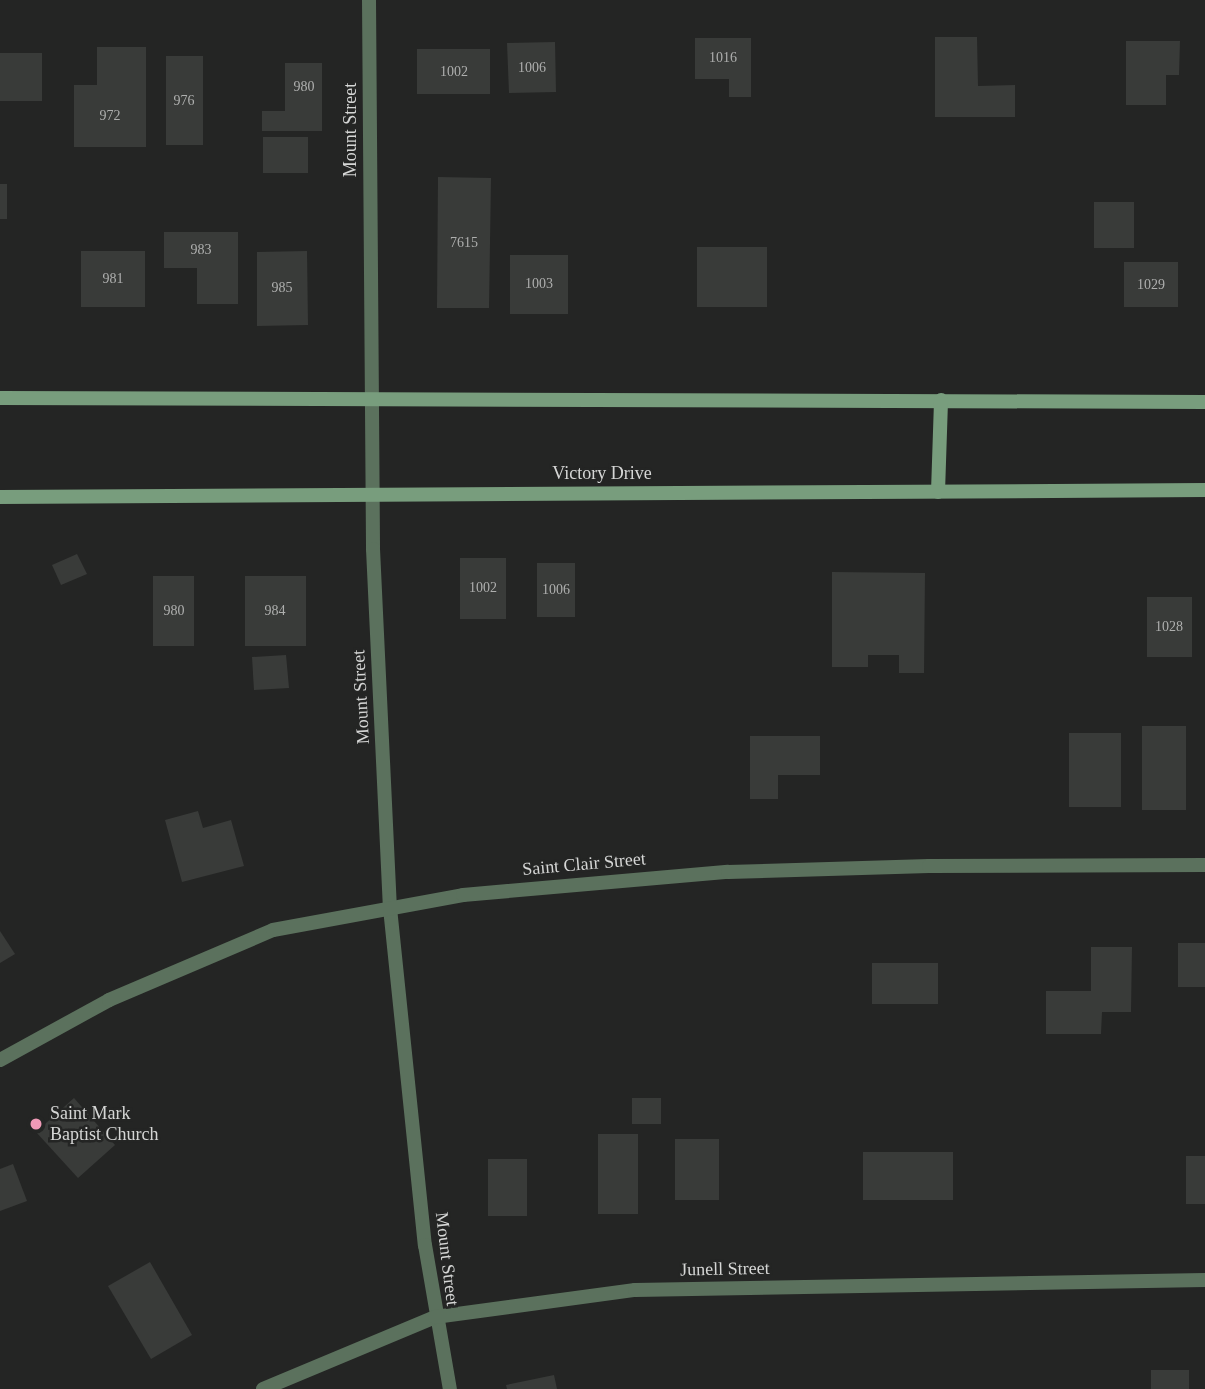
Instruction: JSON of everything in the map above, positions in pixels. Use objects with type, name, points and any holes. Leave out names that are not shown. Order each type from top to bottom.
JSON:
[{"type":"main road","points":[[0,398],[371,397],[1205,402]]},
{"type":"main road","points":[[938,492],[941,400]]},
{"type":"main road","name":"Victory Drive","points":[[0,497],[1205,490]]},
{"type":"street","name":"Mount Street","points":[[369,0],[372,494],[390,908],[435,1317],[450,1389]]},
{"type":"street","name":"Saint Clair Street","points":[[0,1060],[192,961],[273,930],[390,908],[582,881],[729,872],[929,866],[1205,865]]},
{"type":"street","name":"Junell Street","points":[[263,1389],[435,1317],[635,1290],[1205,1280]]},
{"type":"building","points":[[935,37],[977,37],[978,86],[1015,85],[1015,117],[935,117]]},
{"type":"building","points":[[695,38],[751,38],[751,97],[729,97],[729,79],[695,79]]},
{"type":"building","points":[[1126,41],[1180,41],[1179,75],[1166,75],[1166,105],[1126,105]]},
{"type":"building","points":[[555,42],[556,92],[509,93],[507,43]]},
{"type":"building","points":[[97,47],[146,47],[146,147],[74,147],[74,85],[97,85]]},
{"type":"building","points":[[417,49],[490,49],[490,94],[417,94]]},
{"type":"building","points":[[0,53],[42,53],[42,101],[0,101]]},
{"type":"building","points":[[166,56],[203,56],[203,145],[166,145]]},
{"type":"building","points":[[285,63],[322,63],[322,131],[262,131],[262,111],[285,111]]},
{"type":"building","points":[[263,137],[308,137],[308,173],[263,173]]},
{"type":"building","points":[[438,177],[491,178],[489,308],[437,308]]},
{"type":"building","points":[[0,184],[7,184],[7,219],[0,219]]},
{"type":"building","points":[[1094,202],[1134,202],[1134,248],[1094,248]]},
{"type":"building","points":[[164,232],[238,232],[238,304],[197,304],[197,268],[164,268]]},
{"type":"building","points":[[697,247],[767,247],[767,307],[697,307]]},
{"type":"building","points":[[81,251],[145,251],[145,307],[81,307]]},
{"type":"building","points":[[307,251],[308,325],[257,326],[257,252]]},
{"type":"building","points":[[510,255],[568,255],[568,314],[510,314]]},
{"type":"building","points":[[1124,262],[1178,262],[1178,307],[1124,307]]},
{"type":"building","points":[[77,554],[87,574],[61,585],[52,565]]},
{"type":"building","points":[[460,558],[506,558],[506,619],[460,619]]},
{"type":"building","points":[[537,563],[575,563],[575,617],[537,617]]},
{"type":"building","points":[[832,572],[925,573],[924,673],[899,673],[899,655],[868,655],[868,667],[832,667]]},
{"type":"building","points":[[153,576],[194,576],[194,646],[153,646]]},
{"type":"building","points":[[245,576],[306,576],[306,646],[245,646]]},
{"type":"building","points":[[1147,597],[1192,597],[1192,657],[1147,657]]},
{"type":"building","points":[[286,655],[289,688],[254,690],[252,657]]},
{"type":"building","points":[[1142,726],[1186,726],[1186,810],[1142,810]]},
{"type":"building","points":[[1069,733],[1121,733],[1121,807],[1069,807]]},
{"type":"building","points":[[750,736],[820,736],[820,775],[778,775],[778,799],[750,799]]},
{"type":"building","points":[[198,811],[203,828],[231,820],[244,866],[182,882],[165,820]]},
{"type":"building","points":[[0,931],[15,954],[0,963]]},
{"type":"building","points":[[1178,943],[1205,943],[1205,987],[1178,987]]},
{"type":"building","points":[[1091,947],[1132,947],[1131,1012],[1102,1012],[1101,1034],[1046,1034],[1046,991],[1091,991]]},
{"type":"building","points":[[872,963],[938,963],[938,1004],[872,1004]]},
{"type":"building","points":[[74,1098],[115,1145],[78,1178],[36,1132]]},
{"type":"building","points":[[632,1098],[661,1098],[661,1124],[632,1124]]},
{"type":"building","points":[[598,1134],[638,1134],[638,1214],[598,1214]]},
{"type":"building","points":[[675,1139],[719,1139],[719,1200],[675,1200]]},
{"type":"building","points":[[863,1152],[953,1152],[953,1200],[863,1200]]},
{"type":"building","points":[[1186,1156],[1205,1156],[1205,1204],[1186,1204]]},
{"type":"building","points":[[488,1159],[527,1159],[527,1216],[488,1216]]},
{"type":"building","points":[[13,1164],[27,1201],[0,1211],[0,1169]]},
{"type":"building","points":[[150,1262],[192,1335],[151,1359],[108,1286]]},
{"type":"building","points":[[1151,1370],[1189,1370],[1189,1389],[1151,1389]]},
{"type":"building","points":[[554,1375],[557,1389],[507,1389],[506,1385]]},
{"type":"place","name":"Saint Mark Baptist Church","points":[[36,1124]]}]
